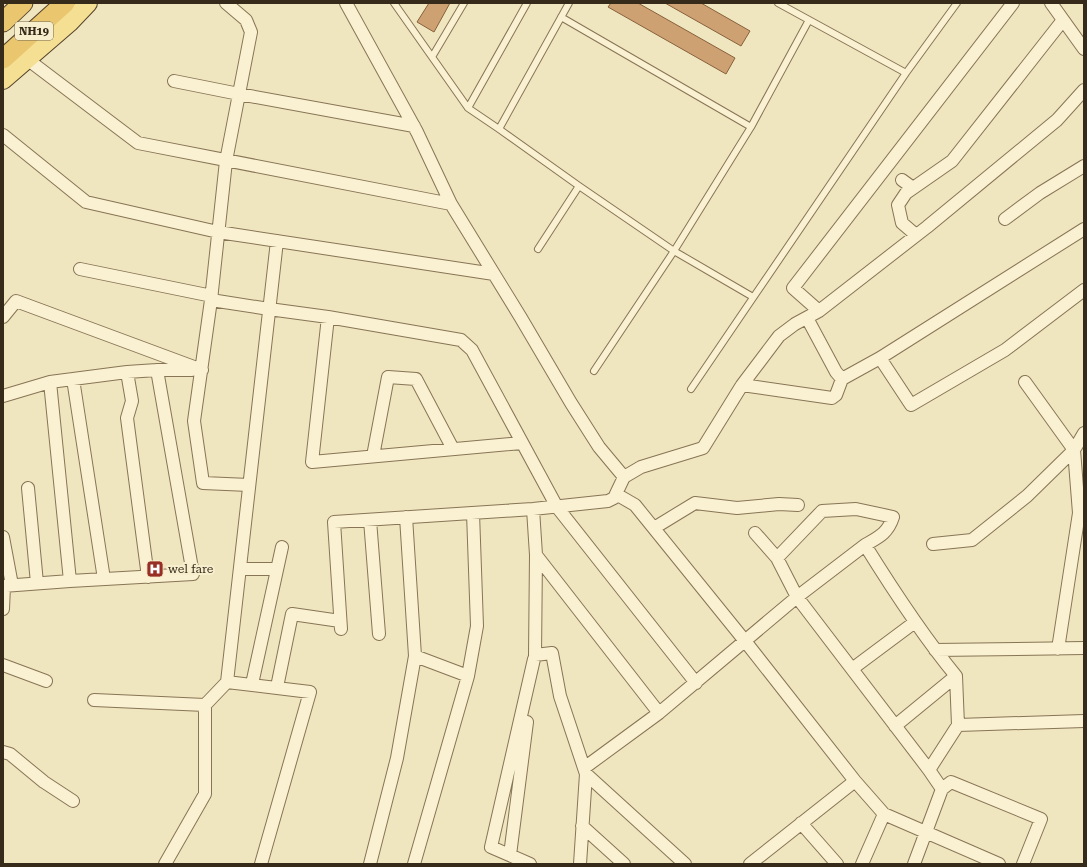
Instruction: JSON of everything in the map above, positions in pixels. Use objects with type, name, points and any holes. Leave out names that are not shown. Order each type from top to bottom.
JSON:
[{"type":"highway","name":"NH19","points":[[3,22],[23,3]]},
{"type":"highway","name":"NH19","points":[[3,59],[65,3]]},
{"type":"main road","points":[[3,80],[69,23],[88,3]]},
{"type":"street","points":[[226,3],[246,20],[252,32],[226,160],[212,298],[194,421],[203,483],[250,485]]},
{"type":"street","points":[[346,3],[414,126],[451,204],[570,403],[599,447],[624,477]]},
{"type":"street","points":[[819,311],[793,288],[1013,3]]},
{"type":"street","points":[[1051,3],[1083,48]]},
{"type":"street","points":[[916,235],[902,223],[898,205],[906,193],[952,161],[1063,20]]},
{"type":"street","points":[[27,59],[138,143],[451,204]]},
{"type":"street","points":[[174,81],[414,126]]},
{"type":"street","points":[[277,687],[292,614],[341,625],[334,522],[533,509],[608,501],[614,498],[624,477],[641,467],[704,448],[742,385],[779,336],[795,324],[819,311],[916,235],[1056,120],[1084,90]]},
{"type":"street","points":[[3,135],[86,202],[218,232],[494,274]]},
{"type":"street","points":[[1005,219],[1040,193],[1084,166]]},
{"type":"street","points":[[902,180],[913,188]]},
{"type":"street","points":[[742,385],[832,398],[836,395],[842,379],[880,358],[1084,229]]},
{"type":"street","points":[[165,864],[205,794],[205,705],[227,682],[277,241]]},
{"type":"street","points":[[80,269],[269,309],[328,317],[460,340],[472,350],[557,507],[696,683]]},
{"type":"street","points":[[880,358],[911,404],[1005,350],[1084,290]]},
{"type":"street","points":[[3,317],[16,301],[202,370]]},
{"type":"street","points":[[328,317],[312,462],[522,443]]},
{"type":"street","points":[[806,318],[836,372],[842,379]]},
{"type":"street","points":[[6,586],[193,574],[157,370]]},
{"type":"street","points":[[3,396],[50,382],[127,372],[202,370]]},
{"type":"street","points":[[127,372],[132,401],[127,418],[148,577]]},
{"type":"street","points":[[373,456],[388,377],[416,379],[453,449]]},
{"type":"street","points":[[73,379],[104,579]]},
{"type":"street","points":[[50,382],[70,581]]},
{"type":"street","points":[[1025,382],[1074,450],[1079,513],[1058,649]]},
{"type":"street","points":[[933,544],[972,540],[1027,496],[1074,450],[1084,433]]},
{"type":"street","points":[[28,488],[37,583]]},
{"type":"street","points":[[616,494],[635,505],[745,641],[855,781],[884,814],[998,864]]},
{"type":"street","points":[[654,528],[696,503],[737,508],[779,504],[798,505]]},
{"type":"street","points":[[510,855],[534,657],[536,555],[533,509]]},
{"type":"street","points":[[585,771],[696,683],[797,597],[865,545],[879,537],[890,526],[893,517],[856,510],[822,511],[777,558]]},
{"type":"street","points":[[414,864],[468,676],[477,626],[473,513]]},
{"type":"street","points":[[372,863],[398,758],[414,656],[406,517]]},
{"type":"street","points":[[370,520],[379,634]]},
{"type":"street","points":[[755,533],[777,558],[797,597],[942,789]]},
{"type":"street","points":[[3,537],[6,586],[3,609]]},
{"type":"street","points":[[865,545],[892,589],[935,650],[956,676],[958,725],[929,770]]},
{"type":"street","points":[[252,684],[282,547]]},
{"type":"street","points":[[536,555],[659,713]]},
{"type":"street","points":[[240,570],[277,569]]},
{"type":"street","points":[[852,669],[915,622]]},
{"type":"street","points":[[935,650],[1084,648]]},
{"type":"street","points":[[534,657],[552,653],[560,696],[585,771],[580,864]]},
{"type":"street","points":[[414,656],[468,676]]},
{"type":"street","points":[[530,864],[491,847],[534,657]]},
{"type":"street","points":[[3,665],[46,680]]},
{"type":"street","points":[[895,726],[956,676]]},
{"type":"street","points":[[227,682],[310,692],[261,864]]},
{"type":"street","points":[[94,700],[205,705]]},
{"type":"street","points":[[958,725],[1084,721]]},
{"type":"street","points":[[3,752],[10,754],[44,782],[73,801]]},
{"type":"street","points":[[585,771],[685,864]]},
{"type":"street","points":[[750,864],[855,781]]},
{"type":"street","points":[[914,864],[942,789],[951,782],[1041,818],[1022,864]]},
{"type":"street","points":[[862,864],[884,814]]},
{"type":"street","points":[[801,823],[837,864]]},
{"type":"street","points":[[582,826],[624,864]]},
{"type":"lane","points":[[394,3],[468,108],[674,251],[753,297]]},
{"type":"lane","points":[[432,57],[464,3]]},
{"type":"lane","points":[[468,108],[527,3]]},
{"type":"lane","points":[[499,129],[568,3]]},
{"type":"lane","points":[[778,3],[787,5],[809,20],[906,73]]},
{"type":"lane","points":[[691,389],[906,73],[957,3]]},
{"type":"lane","points":[[561,17],[751,127]]},
{"type":"lane","points":[[594,371],[674,251],[751,127],[809,20]]},
{"type":"lane","points":[[538,249],[579,186]]},
{"type":"building","points":[[429,3],[450,3],[434,32],[417,22]]},
{"type":"building","points":[[611,3],[638,3],[735,58],[726,74],[608,7]]},
{"type":"building","points":[[665,3],[701,3],[750,31],[741,46]]},
{"type":"place","name":"wel fare","points":[[155,569]]}]
